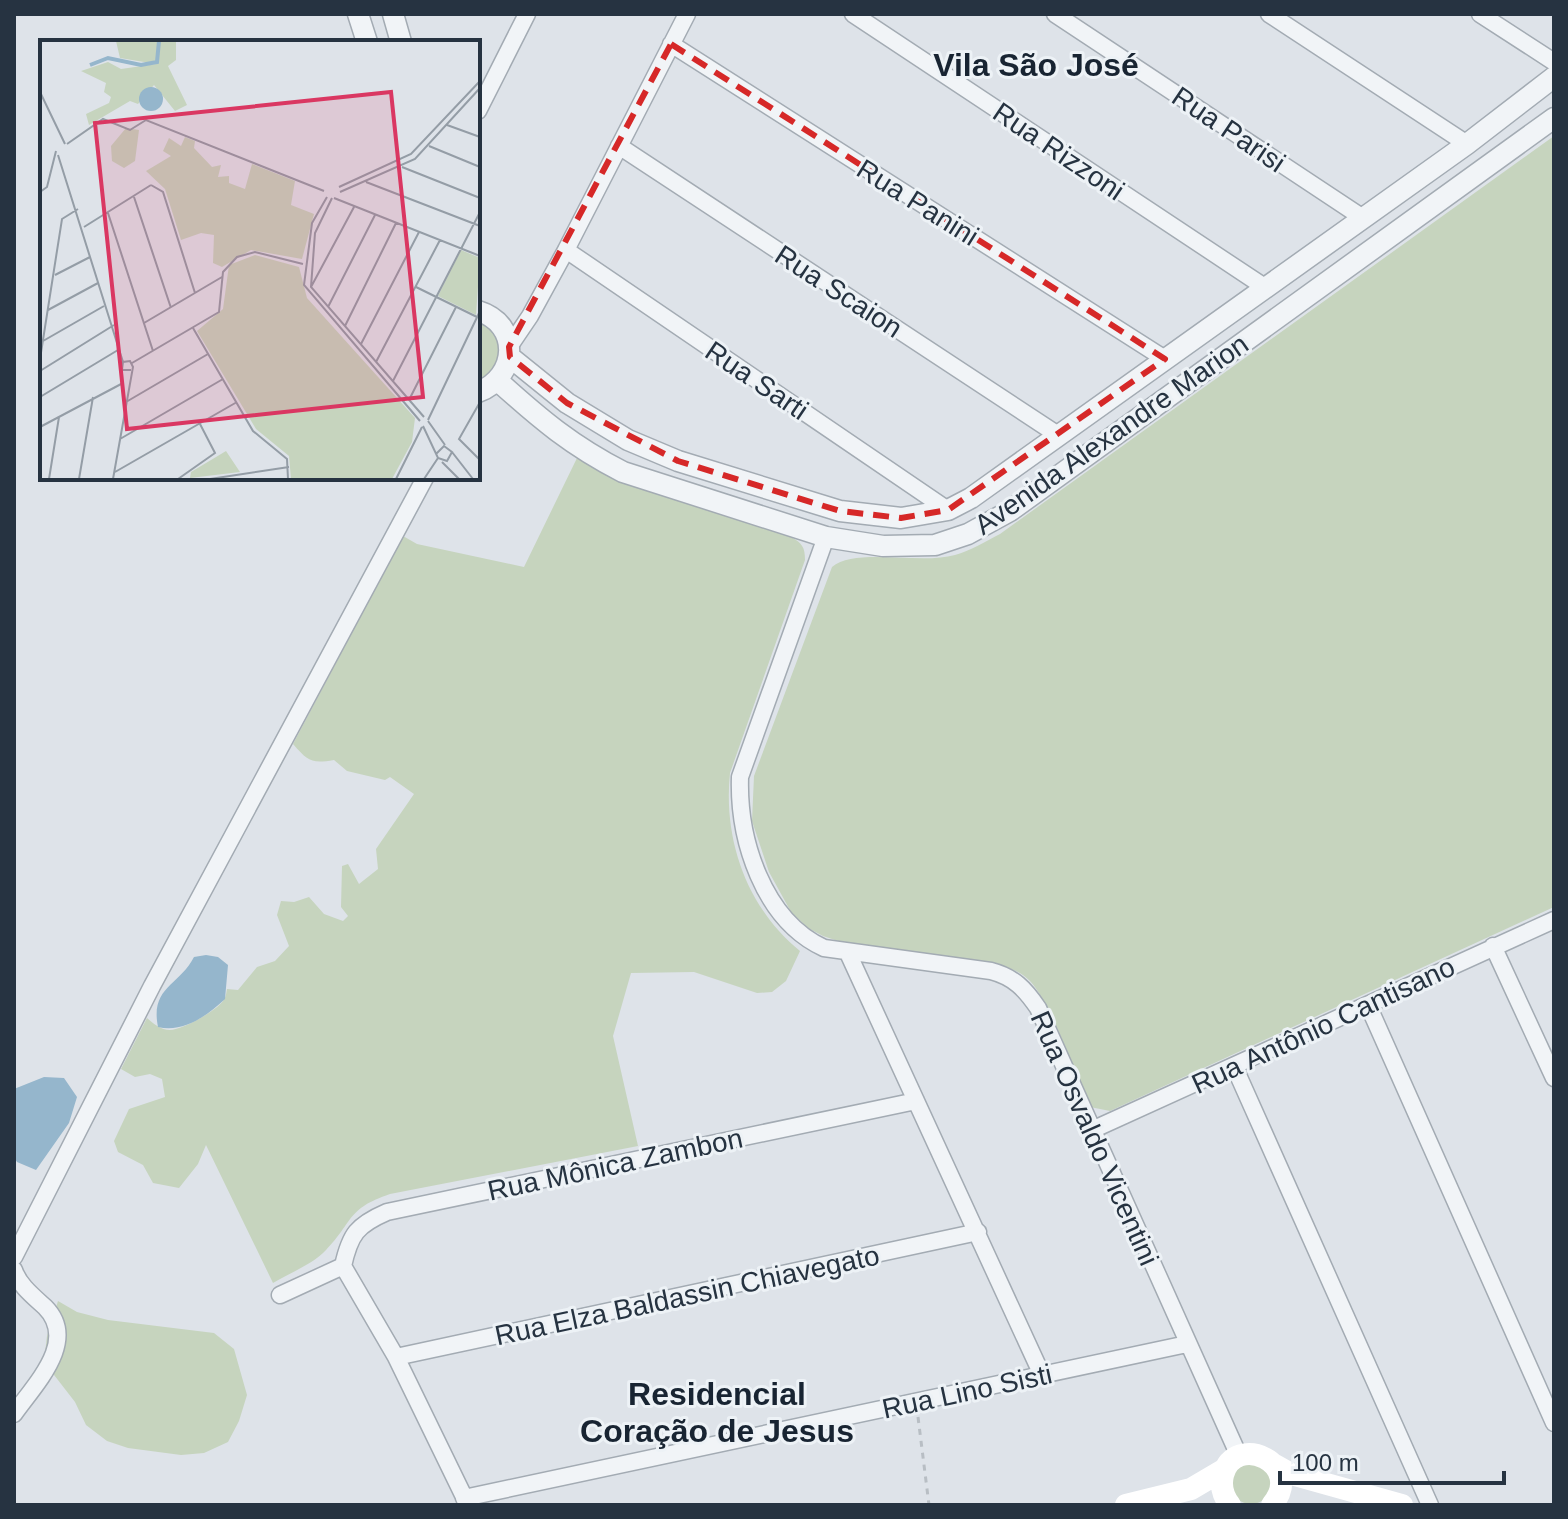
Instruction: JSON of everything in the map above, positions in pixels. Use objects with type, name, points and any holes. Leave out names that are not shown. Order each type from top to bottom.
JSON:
[{"type":"main road","points":[[1126,1505],[1191,1489],[1232,1463],[1258,1454],[1291,1474],[1402,1505]]},
{"type":"main road","points":[[1230,1505],[1221,1489],[1232,1463]]},
{"type":"main road","points":[[1272,1505],[1280,1494],[1282,1484],[1275,1465]]},
{"type":"street","points":[[358,14],[366,40]]},
{"type":"street","points":[[393,14],[400,40]]},
{"type":"street","points":[[480,107],[527,14]]},
{"type":"street","points":[[480,391],[498,381],[506,369],[507,344],[530,316],[566,250],[687,14]]},
{"type":"street","name":"Rua Rizzoni","points":[[853,14],[1266,288]]},
{"type":"street","name":"Rua Parisi","points":[[1055,14],[1363,218]]},
{"type":"street","points":[[1269,14],[1467,144]]},
{"type":"street","points":[[1480,14],[1554,62]]},
{"type":"street","name":"Rua Panini","points":[[671,44],[1165,359]]},
{"type":"street","name":"Avenida Alexandre Marion","points":[[480,307],[494,319],[507,344],[567,403],[628,440],[678,461],[840,511],[901,518],[948,510],[971,498],[1266,288],[1467,144],[1554,77]]},
{"type":"street","name":"Avenida Alexandre Marion","points":[[498,381],[548,427],[623,472],[826,537],[883,546],[935,545],[968,534],[1010,511],[1554,118]]},
{"type":"street","name":"Rua Scaion","points":[[619,146],[1058,435]]},
{"type":"street","name":"Rua Sarti","points":[[566,250],[948,510]]},
{"type":"street","points":[[14,1257],[152,986],[424,480]]},
{"type":"street","name":"Rua Osvaldo Vicentini","points":[[826,537],[745,759],[739,801],[748,850],[769,894],[787,921],[806,940],[848,953],[1008,976],[1024,988],[1038,1008],[1187,1344],[1232,1463]]},
{"type":"street","name":"Rua Antônio Cantisano","points":[[1092,1130],[1554,920]]},
{"type":"street","points":[[1493,946],[1554,1078]]},
{"type":"street","points":[[848,953],[1042,1375]]},
{"type":"street","points":[[1368,1005],[1554,1423]]},
{"type":"street","points":[[1234,1066],[1430,1505]]},
{"type":"street","name":"Rua Mônica Zambon","points":[[343,1266],[350,1239],[359,1227],[387,1212],[916,1101]]},
{"type":"street","name":"Rua Elza Baldassin Chiavegato","points":[[396,1357],[978,1232]]},
{"type":"street","points":[[280,1295],[343,1266],[396,1357],[466,1501]]},
{"type":"street","points":[[14,1270],[18,1280],[56,1319],[59,1333],[57,1346],[45,1371],[14,1414]]},
{"type":"street","name":"Rua Lino Sisti","points":[[466,1501],[1187,1344]]},
{"type":"path","points":[[916,1402],[929,1505]]},
{"type":"highlighted area","points":[[671,44],[1165,359],[948,510],[901,518],[840,511],[678,461],[567,403],[510,357],[509,347]]},
{"type":"green space","points":[[1554,136],[1554,907],[1110,1111],[1090,1107],[1047,1006],[1030,981],[1021,974],[990,963],[844,943],[808,928],[791,912],[769,872],[752,821],[754,776],[832,567],[856,558],[941,558],[955,555],[1000,534]]},
{"type":"green space","points":[[480,320],[497,335],[502,360],[480,383]]},
{"type":"green space","points":[[577,458],[633,486],[791,537],[803,549],[805,560],[730,773],[729,798],[735,847],[742,871],[766,914],[781,934],[800,951],[786,981],[772,992],[757,993],[694,972],[631,973],[613,1036],[638,1146],[390,1194],[358,1211],[315,1260],[273,1283],[206,1145],[198,1164],[179,1188],[153,1183],[143,1165],[118,1152],[114,1141],[129,1109],[165,1097],[162,1079],[150,1074],[135,1077],[121,1069],[147,1018],[167,1030],[190,1023],[219,1005],[227,989],[238,990],[257,967],[275,961],[289,946],[277,915],[281,901],[294,902],[309,897],[324,914],[343,921],[348,916],[341,907],[342,866],[348,864],[359,884],[378,869],[376,849],[414,794],[390,777],[385,780],[347,771],[334,760],[310,760],[293,744],[403,536],[417,544],[524,567]]},
{"type":"green space","points":[[58,1301],[77,1312],[108,1320],[214,1333],[234,1349],[247,1395],[228,1442],[204,1453],[181,1455],[128,1448],[107,1441],[86,1425],[75,1402],[44,1362],[47,1336]]},
{"type":"green space","points":[[1251,1464],[1265,1470],[1271,1484],[1265,1498],[1251,1504],[1237,1498],[1231,1484],[1237,1470]]},
{"type":"water","points":[[194,957],[218,957],[228,965],[225,999],[202,1017],[185,1025],[158,1027],[158,1003],[162,995]]},
{"type":"water","points":[[44,1077],[64,1078],[77,1097],[69,1123],[36,1170],[17,1162],[14,1157],[14,1089]]},
{"type":"district","name":"Vila São José","points":[[1036,65]]},
{"type":"district","name":"Residencial Coração de Jesus","points":[[717,1412]]}]
